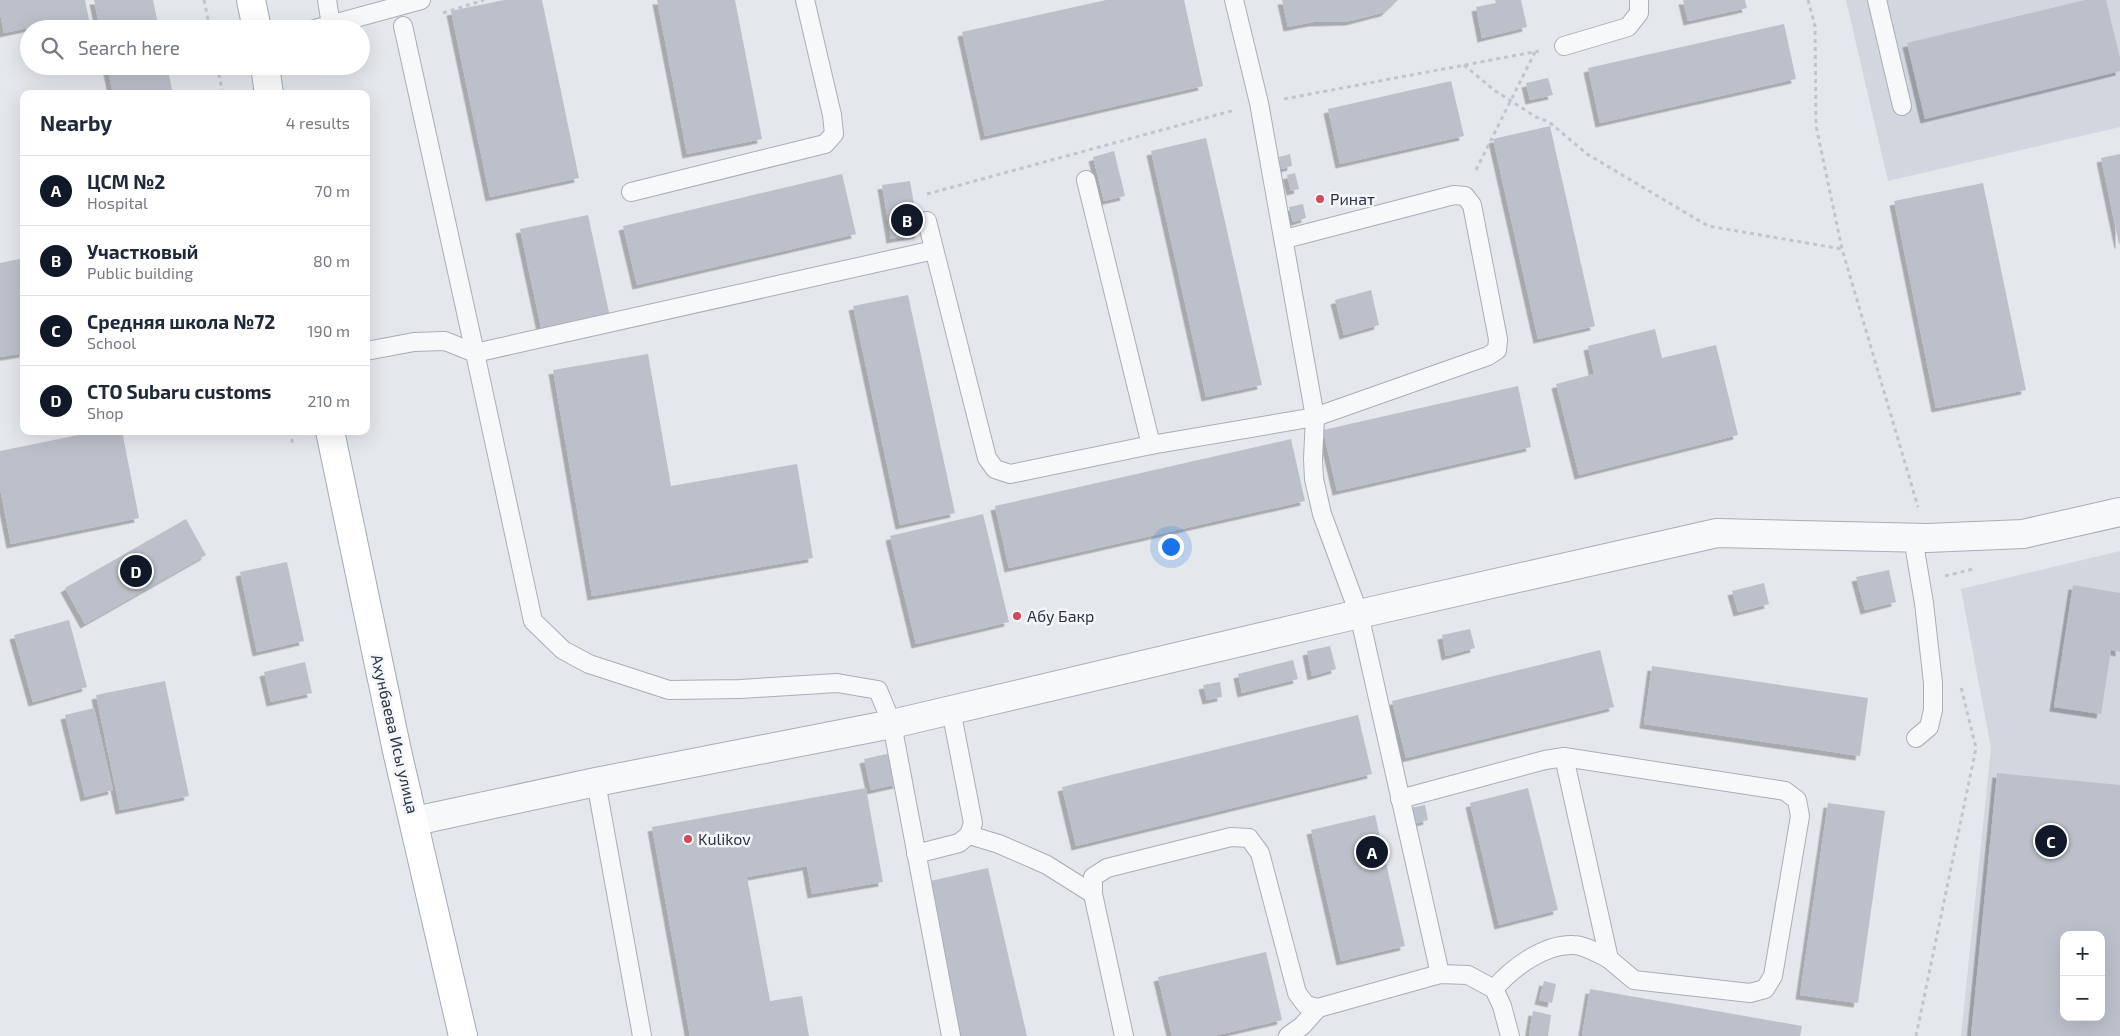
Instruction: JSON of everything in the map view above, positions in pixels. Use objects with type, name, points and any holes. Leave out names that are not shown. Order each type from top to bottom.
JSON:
[{"type":"main road","points":[[251,0],[255,20]]},
{"type":"main road","points":[[266,75],[268,90]]},
{"type":"main road","name":"Ахунбаева Исы улица","points":[[331,435],[397,751],[463,1036]]},
{"type":"street","points":[[414,821],[596,782],[892,724],[1359,614],[1717,533],[1920,538],[2023,534],[2120,512]]},
{"type":"lane","points":[[324,20],[327,0]]},
{"type":"lane","points":[[348,20],[421,0]]},
{"type":"lane","points":[[631,192],[825,144],[834,134],[832,115],[805,0]]},
{"type":"lane","points":[[1234,0],[1259,103],[1315,417],[1312,459],[1314,479],[1322,514],[1359,614],[1440,974]]},
{"type":"lane","points":[[1564,46],[1628,26],[1639,13],[1639,0]]},
{"type":"lane","points":[[1877,0],[1902,106]]},
{"type":"lane","points":[[403,26],[533,621],[546,636],[563,650],[589,664],[669,690],[740,689],[837,683],[878,690],[892,724],[951,1036]]},
{"type":"lane","points":[[1086,180],[1152,446]]},
{"type":"lane","points":[[927,221],[987,458],[995,470],[1010,474],[1315,417],[1488,356],[1497,350],[1498,339],[1472,205],[1465,196],[1454,195],[1284,239]]},
{"type":"lane","points":[[370,350],[414,342],[445,341],[475,353],[934,250]]},
{"type":"lane","points":[[1916,738],[1928,727],[1933,710],[1933,683],[1924,603],[1920,538]]},
{"type":"lane","points":[[916,854],[959,843],[969,835],[973,822],[951,710]]},
{"type":"lane","points":[[1400,799],[1545,760],[1564,757],[1785,791],[1797,800],[1800,816],[1773,976],[1765,989],[1750,993],[1634,980],[1609,959],[1575,945],[1559,946],[1539,953],[1500,982],[1494,989]]},
{"type":"lane","points":[[1564,757],[1609,959]]},
{"type":"lane","points":[[596,782],[642,1036]]},
{"type":"lane","points":[[969,835],[999,844],[1047,865],[1093,894]]},
{"type":"lane","points":[[1124,1036],[1093,894],[1093,877],[1107,868],[1231,837],[1249,838],[1260,853],[1297,993],[1306,1005],[1318,1008],[1440,974],[1468,975],[1494,989],[1502,1006],[1510,1036]]},
{"type":"lane","points":[[1288,1036],[1302,1026],[1318,1008]]},
{"type":"path","points":[[204,0],[208,20]]},
{"type":"path","points":[[1808,0],[1815,26],[1816,126],[1842,249],[1920,538]]},
{"type":"path","points":[[927,221],[921,196],[1259,103],[1564,46]]},
{"type":"path","points":[[1476,170],[1535,52]]},
{"type":"path","points":[[1464,65],[1510,101],[1549,122],[1587,154],[1708,226],[1842,249]]},
{"type":"path","points":[[219,75],[222,90]]},
{"type":"path","points":[[291,435],[293,445]]},
{"type":"path","points":[[1944,576],[1981,568]]},
{"type":"path","points":[[1916,1036],[1976,748],[1960,682]]},
{"type":"shaded area","points":[[1846,0],[2120,0],[2120,127],[1888,181]]},
{"type":"shaded area","points":[[2120,551],[2120,1036],[1961,1036],[1991,748],[1961,589]]},
{"type":"building","points":[[0,0],[85,0],[89,20],[20,20],[20,30],[4,33],[0,13]]},
{"type":"building","points":[[94,0],[153,0],[157,20],[98,20]]},
{"type":"building","points":[[504,0],[542,0],[579,178],[490,197],[451,11]]},
{"type":"building","points":[[657,0],[735,0],[762,139],[687,154]]},
{"type":"building","points":[[1106,0],[1184,0],[1203,86],[985,136],[962,32]]},
{"type":"building","points":[[1282,0],[1398,0],[1385,12],[1350,21],[1313,22],[1288,27]]},
{"type":"building","points":[[1495,0],[1521,0],[1527,27],[1482,38],[1476,7],[1496,3]]},
{"type":"building","points":[[1683,0],[1745,0],[1747,8],[1688,21]]},
{"type":"building","points":[[2085,0],[2106,0],[2120,58],[2120,71],[1925,119],[1907,43]]},
{"type":"building","points":[[1784,24],[1796,79],[1600,123],[1588,68]]},
{"type":"building","points":[[109,75],[169,75],[172,90],[112,90]]},
{"type":"building","points":[[1548,78],[1553,95],[1530,100],[1526,83]]},
{"type":"building","points":[[1451,81],[1464,136],[1340,164],[1328,109]]},
{"type":"building","points":[[1550,126],[1595,326],[1538,339],[1493,139]]},
{"type":"building","points":[[1206,138],[1262,385],[1206,397],[1151,151]]},
{"type":"building","points":[[1114,151],[1125,196],[1104,201],[1093,157]]},
{"type":"building","points":[[1290,154],[1292,166],[1281,169],[1279,157]]},
{"type":"building","points":[[2120,154],[2120,244],[2119,244],[2101,158]]},
{"type":"building","points":[[1295,173],[1299,189],[1291,191],[1287,175]]},
{"type":"building","points":[[842,174],[856,234],[637,285],[623,226]]},
{"type":"building","points":[[910,181],[919,234],[891,239],[882,185]]},
{"type":"building","points":[[1983,183],[2026,390],[1936,408],[1894,201]]},
{"type":"building","points":[[1303,204],[1306,218],[1293,222],[1289,207]]},
{"type":"building","points":[[588,215],[610,317],[542,332],[520,229]]},
{"type":"building","points":[[20,259],[20,354],[0,357],[0,263]]},
{"type":"building","points":[[1371,290],[1379,325],[1344,335],[1335,300]]},
{"type":"building","points":[[908,295],[955,513],[900,525],[853,306]]},
{"type":"building","points":[[1655,329],[1662,358],[1716,345],[1738,435],[1579,475],[1556,384],[1594,374],[1588,346]]},
{"type":"building","points":[[648,354],[671,486],[797,464],[813,558],[592,596],[553,370]]},
{"type":"building","points":[[1518,386],[1531,447],[1337,491],[1323,430]]},
{"type":"building","points":[[78,435],[123,435],[139,518],[11,544],[0,488],[0,451]]},
{"type":"building","points":[[1291,439],[1305,501],[1009,568],[995,506]]},
{"type":"building","points":[[983,514],[1009,622],[916,644],[890,536]]},
{"type":"building","points":[[186,519],[206,555],[85,624],[65,588]]},
{"type":"building","points":[[287,562],[304,641],[257,652],[240,572]]},
{"type":"building","points":[[1889,570],[1896,602],[1865,610],[1856,577]]},
{"type":"building","points":[[1764,583],[1769,604],[1738,612],[1732,591]]},
{"type":"building","points":[[2073,585],[2120,593],[2120,652],[2111,650],[2101,714],[2054,707]]},
{"type":"building","points":[[69,620],[87,687],[33,702],[14,635]]},
{"type":"building","points":[[1470,629],[1475,648],[1446,656],[1442,635]]},
{"type":"building","points":[[1330,646],[1336,669],[1312,676],[1307,651]]},
{"type":"building","points":[[1600,650],[1614,707],[1406,758],[1392,701]]},
{"type":"building","points":[[1293,660],[1298,679],[1242,693],[1238,674]]},
{"type":"building","points":[[305,662],[312,693],[271,702],[264,672]]},
{"type":"building","points":[[1652,666],[1868,698],[1860,756],[1644,724]]},
{"type":"building","points":[[165,681],[189,796],[120,810],[96,695]]},
{"type":"building","points":[[1220,682],[1222,697],[1207,700],[1203,685]]},
{"type":"building","points":[[94,708],[113,790],[85,797],[65,715]]},
{"type":"building","points":[[1358,715],[1372,774],[1076,846],[1062,787]]},
{"type":"building","points":[[891,753],[898,784],[871,790],[864,759]]},
{"type":"building","points":[[1997,773],[2120,785],[2120,1036],[1971,1036]]},
{"type":"building","points":[[866,788],[883,882],[812,894],[807,866],[747,877],[770,1001],[802,996],[809,1036],[690,1036],[652,827]]},
{"type":"building","points":[[1528,788],[1558,910],[1499,925],[1470,803]]},
{"type":"building","points":[[1828,803],[1885,811],[1858,1003],[1800,995]]},
{"type":"building","points":[[1425,805],[1428,820],[1413,824],[1410,808]]},
{"type":"building","points":[[1375,815],[1405,946],[1341,961],[1311,830]]},
{"type":"building","points":[[988,868],[1027,1036],[962,1036],[926,882]]},
{"type":"building","points":[[1266,952],[1282,1020],[1213,1036],[1172,1036],[1158,977]]},
{"type":"building","points":[[1544,981],[1556,984],[1552,1003],[1539,1000]]},
{"type":"building","points":[[1590,989],[1802,1026],[1800,1036],[1582,1036]]},
{"type":"building","points":[[1533,1011],[1551,1015],[1548,1036],[1529,1036]]},
{"type":"place","name":"Ринат","points":[[1320,199]]},
{"type":"place","name":"Участковый","points":[[907,220]]},
{"type":"place","name":"СТО Subaru customs","points":[[136,571]]},
{"type":"place","name":"Абу Бакр","points":[[1017,616]]},
{"type":"place","name":"Kulikov","points":[[688,839]]},
{"type":"place","name":"Средняя школа №72","points":[[2051,841]]},
{"type":"place","name":"ЦСМ №2","points":[[1372,852]]}]
